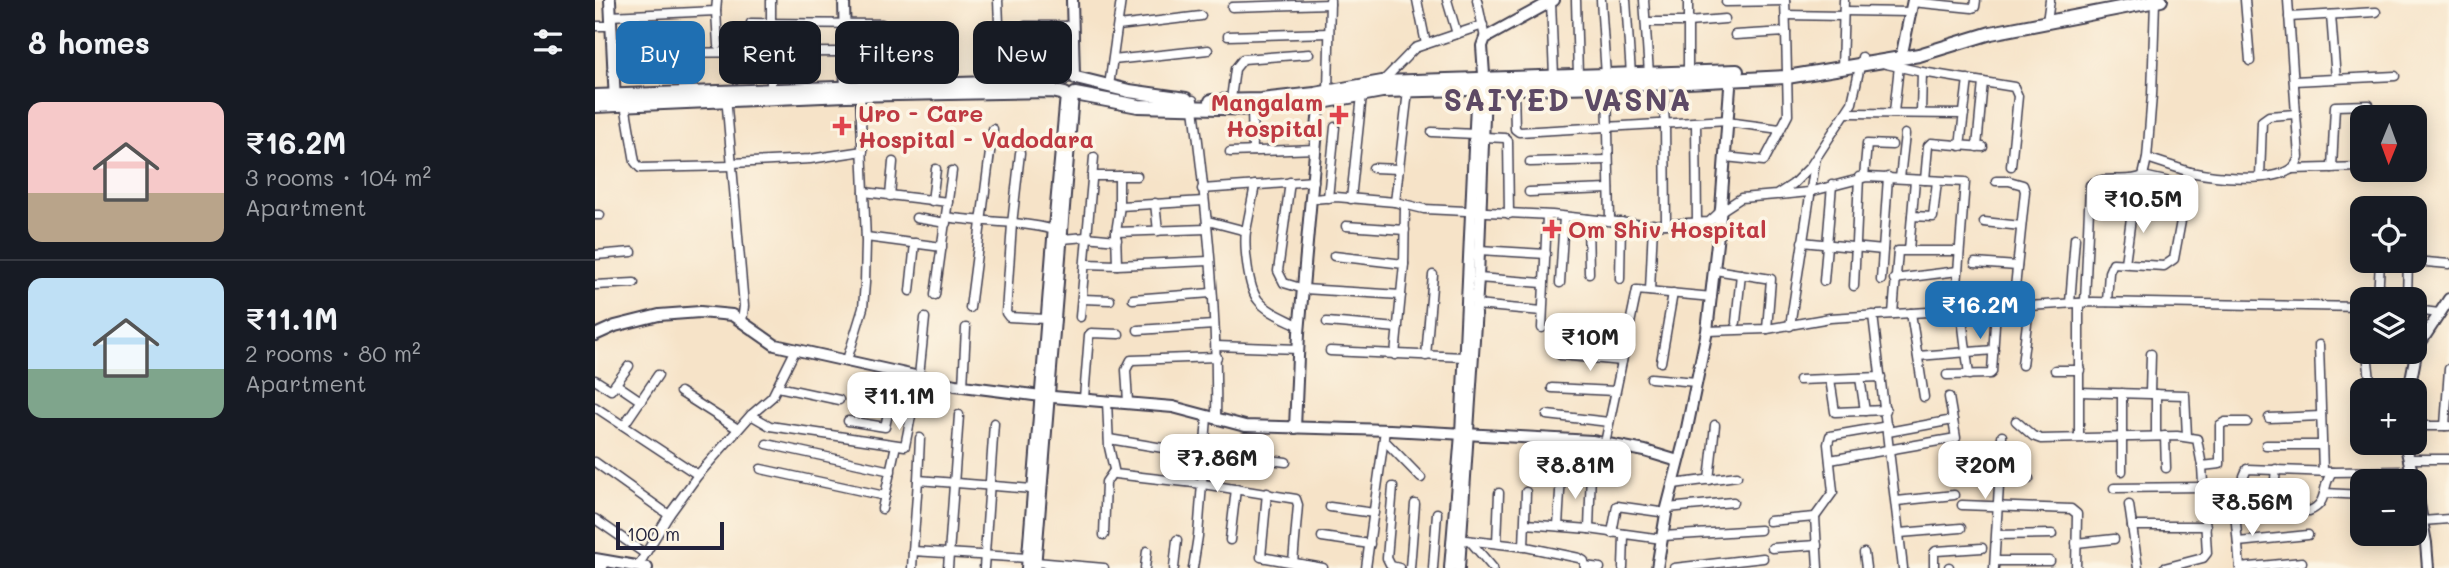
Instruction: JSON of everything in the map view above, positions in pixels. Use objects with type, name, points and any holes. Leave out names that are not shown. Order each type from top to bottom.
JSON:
[{"type":"main road","points":[[1861,62],[1879,62],[1919,55],[1991,33],[2119,0]]},
{"type":"main road","points":[[2047,18],[2158,1]]},
{"type":"main road","points":[[1072,77],[1194,104],[1252,109],[1382,82],[1578,77],[1662,83],[1787,73],[1900,59]]},
{"type":"main road","points":[[726,95],[771,89],[846,91],[860,95],[1052,91],[1138,106],[1194,104],[1231,99],[1362,95],[1481,81],[1514,88],[1606,81],[1649,74],[1732,76]]},
{"type":"main road","points":[[595,106],[619,101],[973,83]]},
{"type":"main road","points":[[1062,84],[1060,86],[1070,95]]},
{"type":"main road","points":[[595,96],[619,101]]},
{"type":"street","points":[[610,0],[612,53],[619,101],[635,162],[640,168],[732,165],[810,159],[863,151]]},
{"type":"street","points":[[717,0],[718,45]]},
{"type":"street","points":[[771,0],[771,21]]},
{"type":"street","points":[[844,0],[844,21]]},
{"type":"street","points":[[998,0],[999,21]]},
{"type":"street","points":[[1064,0],[1066,21]]},
{"type":"street","points":[[1072,0],[1072,21]]},
{"type":"street","points":[[1108,86],[1121,0]]},
{"type":"street","points":[[1417,0],[1426,44]]},
{"type":"street","points":[[1447,0],[1457,34]]},
{"type":"street","points":[[1459,568],[1465,435],[1464,357],[1476,213],[1482,46],[1485,38],[1477,0]]},
{"type":"street","points":[[1576,0],[1578,77]]},
{"type":"street","points":[[1601,0],[1610,220]]},
{"type":"street","points":[[1626,0],[1631,75]]},
{"type":"street","points":[[1644,0],[1649,74]]},
{"type":"street","points":[[1688,0],[1688,73]]},
{"type":"street","points":[[1725,157],[1764,161],[1788,116],[1785,0],[1726,2]]},
{"type":"street","points":[[1842,65],[1844,0]]},
{"type":"street","points":[[1786,15],[1843,14],[1949,3],[1972,8],[1975,7],[1976,0]]},
{"type":"street","points":[[2047,18],[2050,0]]},
{"type":"street","points":[[2245,0],[2251,61]]},
{"type":"street","points":[[2288,0],[2298,157],[2292,169]]},
{"type":"street","points":[[1485,38],[1553,1],[1554,77]]},
{"type":"street","points":[[2143,176],[2147,158],[2158,1]]},
{"type":"street","points":[[1232,7],[1330,2],[1300,326],[1295,428]]},
{"type":"street","points":[[1894,112],[1900,59],[1912,5]]},
{"type":"street","points":[[595,26],[610,21],[716,11]]},
{"type":"street","points":[[2290,18],[2376,12]]},
{"type":"street","points":[[2331,15],[2336,79]]},
{"type":"street","points":[[1118,26],[1201,16]]},
{"type":"street","points":[[1646,22],[1725,19]]},
{"type":"street","points":[[1382,82],[1413,50],[1483,25]]},
{"type":"street","points":[[1735,35],[1786,32]]},
{"type":"street","points":[[1229,36],[1329,33]]},
{"type":"street","points":[[1112,60],[1208,50]]},
{"type":"street","points":[[612,53],[719,52]]},
{"type":"street","points":[[1231,99],[1235,69],[1243,59],[1309,54]]},
{"type":"street","points":[[1900,59],[1922,72],[2014,87],[2017,90],[2011,166]]},
{"type":"street","points":[[1776,195],[1793,184],[1816,158],[1847,113],[1856,95],[1861,62]]},
{"type":"street","points":[[1921,113],[1922,72]]},
{"type":"street","points":[[1657,568],[1707,331],[1721,211],[1732,76]]},
{"type":"street","points":[[2294,81],[2395,76]]},
{"type":"street","points":[[1960,145],[1968,79]]},
{"type":"street","points":[[1925,180],[1930,144],[1980,147],[1983,82]]},
{"type":"street","points":[[1662,83],[1666,224]]},
{"type":"street","points":[[771,84],[771,89]]},
{"type":"street","points":[[846,84],[846,91]]},
{"type":"street","points":[[1514,88],[1516,131],[1728,121],[1780,129]]},
{"type":"street","points":[[1395,202],[1408,91]]},
{"type":"street","points":[[726,95],[744,306],[741,322]]},
{"type":"street","points":[[847,360],[863,308],[866,284],[860,95]]},
{"type":"street","points":[[1032,564],[1070,95]]},
{"type":"street","points":[[1351,199],[1362,95]]},
{"type":"street","points":[[1194,104],[1208,225],[1217,357],[1193,567],[1203,568]]},
{"type":"street","points":[[2332,168],[2333,110],[2335,106],[2350,106]]},
{"type":"street","points":[[1252,109],[1252,151]]},
{"type":"street","points":[[1847,113],[1964,114]]},
{"type":"street","points":[[2260,177],[2262,121],[2269,116],[2296,114]]},
{"type":"street","points":[[1696,122],[1697,223]]},
{"type":"street","points":[[1328,198],[1335,127]]},
{"type":"street","points":[[970,308],[993,129]]},
{"type":"street","points":[[1432,132],[1505,138],[1508,141],[1509,214]]},
{"type":"street","points":[[1900,178],[1905,134]]},
{"type":"street","points":[[1854,286],[1867,144],[1892,145]]},
{"type":"street","points":[[1230,152],[1316,149]]},
{"type":"street","points":[[1020,153],[1006,313],[1009,317],[1047,319]]},
{"type":"street","points":[[1080,317],[1094,157]]},
{"type":"street","points":[[1790,326],[1816,158]]},
{"type":"street","points":[[2147,158],[2210,176],[2260,177],[2292,169],[2350,167]]},
{"type":"street","points":[[1530,162],[1608,160]]},
{"type":"street","points":[[890,196],[893,162]]},
{"type":"street","points":[[1373,168],[1399,169]]},
{"type":"street","points":[[932,201],[936,169]]},
{"type":"street","points":[[935,295],[952,171]]},
{"type":"street","points":[[2107,302],[2113,263],[2164,266],[2175,259],[2190,172]]},
{"type":"street","points":[[1092,176],[1137,176]]},
{"type":"street","points":[[1117,265],[1119,176]]},
{"type":"street","points":[[2078,303],[2090,185],[2096,181],[2127,181],[2143,176],[2188,186]]},
{"type":"street","points":[[1313,199],[1395,202],[1424,209],[1666,224],[1709,222],[1741,198],[1809,191],[1862,177],[1965,182],[1959,251],[1958,310],[1969,375]]},
{"type":"street","points":[[1881,280],[1888,177]]},
{"type":"street","points":[[1909,250],[1915,180]]},
{"type":"street","points":[[1202,189],[1314,181]]},
{"type":"street","points":[[1912,216],[1933,216],[1937,181]]},
{"type":"street","points":[[1996,181],[2023,185],[2025,191],[2013,307]]},
{"type":"street","points":[[1290,182],[1277,271],[1284,283],[1304,289],[1401,295]]},
{"type":"street","points":[[1255,185],[1246,231],[1253,288],[1258,301],[1300,326]]},
{"type":"street","points":[[1824,281],[1832,185]]},
{"type":"street","points":[[1529,192],[1609,190]]},
{"type":"street","points":[[864,192],[948,202]]},
{"type":"street","points":[[1119,209],[1122,205],[1204,201]]},
{"type":"street","points":[[1155,203],[1158,231]]},
{"type":"street","points":[[2125,263],[2133,203]]},
{"type":"street","points":[[1395,355],[1404,264],[1405,205]]},
{"type":"street","points":[[1465,435],[1478,278],[1476,213]]},
{"type":"street","points":[[1542,328],[1547,216]]},
{"type":"street","points":[[1560,283],[1564,217]]},
{"type":"street","points":[[916,218],[1035,225],[1058,234],[1086,237],[1208,225],[1246,231]]},
{"type":"street","points":[[1588,219],[1589,272]]},
{"type":"street","points":[[1619,279],[1621,222]]},
{"type":"street","points":[[1984,222],[2021,226]]},
{"type":"street","points":[[1650,291],[1653,224]]},
{"type":"street","points":[[1346,226],[1405,230]]},
{"type":"street","points":[[1032,564],[1033,489],[1046,396],[1047,319],[1058,234]]},
{"type":"street","points":[[866,237],[942,247]]},
{"type":"street","points":[[2075,238],[2080,370],[2079,437]]},
{"type":"street","points":[[1802,242],[1883,250]]},
{"type":"street","points":[[911,291],[915,243]]},
{"type":"street","points":[[1479,250],[1546,254]]},
{"type":"street","points":[[595,255],[632,251]]},
{"type":"street","points":[[1893,314],[1898,251],[1959,251]]},
{"type":"street","points":[[1335,256],[1404,264]]},
{"type":"street","points":[[1086,264],[1209,261]]},
{"type":"street","points":[[2427,262],[2449,264]]},
{"type":"street","points":[[1975,263],[2017,266]]},
{"type":"street","points":[[1715,270],[1771,279],[1767,329]]},
{"type":"street","points":[[1894,279],[1958,271]]},
{"type":"street","points":[[1735,322],[1741,274]]},
{"type":"street","points":[[1426,356],[1433,275]]},
{"type":"street","points":[[1478,278],[1543,282]]},
{"type":"street","points":[[595,285],[634,283]]},
{"type":"street","points":[[1605,443],[1637,290],[1712,297]]},
{"type":"street","points":[[1133,299],[1211,293]]},
{"type":"street","points":[[1661,362],[1673,293]]},
{"type":"street","points":[[1082,299],[1110,300]]},
{"type":"street","points":[[2427,329],[2448,301]]},
{"type":"street","points":[[1707,331],[1767,329],[1830,318],[2078,303],[2350,307]]},
{"type":"street","points":[[1476,305],[1542,311]]},
{"type":"street","points":[[2022,365],[2029,306]]},
{"type":"street","points":[[1947,375],[1992,372],[1996,308]]},
{"type":"street","points":[[595,335],[615,326],[659,315],[700,312],[732,316],[775,345],[963,386],[1173,407],[1245,426],[1384,435],[1465,435],[1592,441],[1645,451],[1678,461]]},
{"type":"street","points":[[2427,312],[2439,313]]},
{"type":"street","points":[[1911,313],[1924,397]]},
{"type":"street","points":[[1874,315],[1903,568]]},
{"type":"street","points":[[751,415],[770,426],[905,446],[919,376],[925,317]]},
{"type":"street","points":[[1327,322],[1398,328]]},
{"type":"street","points":[[1138,330],[1214,325]]},
{"type":"street","points":[[1567,327],[1628,331]]},
{"type":"street","points":[[963,386],[967,328]]},
{"type":"street","points":[[1084,398],[1089,335],[1119,334]]},
{"type":"street","points":[[2205,511],[2309,511],[2318,508],[2323,502],[2328,478],[2322,445],[2319,345]]},
{"type":"street","points":[[1216,346],[1299,349]]},
{"type":"street","points":[[595,559],[643,567],[644,553],[669,515],[698,475],[738,429],[772,397],[796,349]]},
{"type":"street","points":[[1918,356],[1994,350]]},
{"type":"street","points":[[1330,351],[1464,357]]},
{"type":"street","points":[[2151,354],[2153,393],[2166,468]]},
{"type":"street","points":[[1560,355],[1622,361]]},
{"type":"street","points":[[1128,402],[1126,366],[1131,360],[1217,357]]},
{"type":"street","points":[[595,380],[610,390],[629,366]]},
{"type":"street","points":[[2427,426],[2447,426],[2449,369]]},
{"type":"street","points":[[2055,370],[2080,370]]},
{"type":"street","points":[[848,421],[885,427],[897,372]]},
{"type":"street","points":[[624,425],[658,375]]},
{"type":"street","points":[[1799,380],[1881,377]]},
{"type":"street","points":[[1860,378],[1865,411]]},
{"type":"street","points":[[1651,379],[1696,382]]},
{"type":"street","points":[[1830,379],[1835,412],[1886,410]]},
{"type":"street","points":[[616,384],[641,401]]},
{"type":"street","points":[[778,387],[839,400]]},
{"type":"street","points":[[1552,388],[1615,391]]},
{"type":"street","points":[[680,392],[738,429]]},
{"type":"street","points":[[2080,392],[2185,395],[2187,436]]},
{"type":"street","points":[[2122,393],[2122,471]]},
{"type":"street","points":[[1830,460],[1957,438],[1949,397]]},
{"type":"street","points":[[1104,535],[1106,482],[1113,472],[1107,401]]},
{"type":"street","points":[[595,407],[698,475]]},
{"type":"street","points":[[948,568],[960,415]]},
{"type":"street","points":[[1548,415],[1609,422]]},
{"type":"street","points":[[2269,418],[2321,416]]},
{"type":"street","points":[[1818,568],[1815,517],[1833,492],[1828,444],[1830,436],[1953,421]]},
{"type":"street","points":[[2016,421],[2033,436],[2041,439],[2161,436],[2187,436],[2197,439],[2202,466],[2207,553],[2203,558],[2164,568]]},
{"type":"street","points":[[2202,466],[2220,464],[2220,425],[2225,422],[2247,422]]},
{"type":"street","points":[[984,568],[994,423]]},
{"type":"street","points":[[1709,480],[1715,425]]},
{"type":"street","points":[[1384,435],[1421,478]]},
{"type":"street","points":[[1367,568],[1384,435]]},
{"type":"street","points":[[2002,436],[1995,565],[2050,561]]},
{"type":"street","points":[[912,568],[920,438]]},
{"type":"street","points":[[1109,439],[1205,454],[1286,462]]},
{"type":"street","points":[[1558,526],[1563,440]]},
{"type":"street","points":[[1589,529],[1592,441]]},
{"type":"street","points":[[767,444],[891,471]]},
{"type":"street","points":[[2266,444],[2322,445]]},
{"type":"street","points":[[882,509],[896,445]]},
{"type":"street","points":[[1962,448],[2002,450]]},
{"type":"street","points":[[2407,455],[2410,469]]},
{"type":"street","points":[[2408,459],[2449,459]]},
{"type":"street","points":[[595,462],[669,515]]},
{"type":"street","points":[[2302,562],[2241,568],[2239,512],[2245,472],[2250,468],[2350,472]]},
{"type":"street","points":[[761,469],[885,496]]},
{"type":"street","points":[[2272,511],[2276,469]]},
{"type":"street","points":[[1113,472],[1291,497],[1298,502],[1293,564]]},
{"type":"street","points":[[1960,475],[2029,479]]},
{"type":"street","points":[[1673,484],[1737,476]]},
{"type":"street","points":[[918,480],[1033,489]]},
{"type":"street","points":[[2113,488],[2203,486]]},
{"type":"street","points":[[1393,487],[1387,558],[1391,566],[1399,568]]},
{"type":"street","points":[[1230,540],[1236,489]]},
{"type":"street","points":[[1524,547],[1526,492]]},
{"type":"street","points":[[1497,543],[1499,493]]},
{"type":"street","points":[[2325,493],[2350,494]]},
{"type":"street","points":[[1268,494],[1261,557],[1321,568]]},
{"type":"street","points":[[1897,502],[1954,495]]},
{"type":"street","points":[[1612,533],[1617,506],[1667,511],[1733,502]]},
{"type":"street","points":[[1410,568],[1415,504]]},
{"type":"street","points":[[1962,505],[2071,509],[2077,514],[2076,568]]},
{"type":"street","points":[[2129,505],[2138,568]]},
{"type":"street","points":[[1330,507],[1374,513]]},
{"type":"street","points":[[1433,568],[1437,513]]},
{"type":"street","points":[[1769,521],[1815,517]]},
{"type":"street","points":[[595,519],[644,553]]},
{"type":"street","points":[[2427,521],[2449,519]]},
{"type":"street","points":[[1526,524],[1662,537],[1760,530]]},
{"type":"street","points":[[2132,526],[2206,526]]},
{"type":"street","points":[[1900,533],[1961,528]]},
{"type":"street","points":[[1997,535],[2052,534]]},
{"type":"street","points":[[1623,568],[1624,535]]},
{"type":"street","points":[[2238,542],[2308,535]]},
{"type":"street","points":[[1322,537],[1370,544]]},
{"type":"street","points":[[1174,568],[1177,540]]},
{"type":"street","points":[[1462,540],[1524,547],[1579,558],[1584,561],[1585,567],[1600,568]]},
{"type":"street","points":[[1451,568],[1462,540]]},
{"type":"street","points":[[1462,540],[1493,568]]},
{"type":"street","points":[[2076,543],[2113,540]]},
{"type":"street","points":[[1772,548],[1817,545]]},
{"type":"street","points":[[2425,546],[2428,568]]},
{"type":"street","points":[[1934,568],[1936,551],[1982,548]]},
{"type":"street","points":[[913,551],[985,555],[1032,564],[1104,568]]},
{"type":"street","points":[[1145,568],[1147,551]]},
{"type":"street","points":[[1864,554],[1866,568]]},
{"type":"street","points":[[1674,568],[1763,558]]},
{"type":"street","points":[[595,567],[602,568]]},
{"type":"place","name":"Mangalam Hospital","points":[[1339,115]]},
{"type":"place","name":"Uro - Care Hospital - Vadodara","points":[[842,126]]},
{"type":"place","name":"Om Shiv Hospital","points":[[1552,229]]},
{"type":"district","name":"SAIYED VASNA","points":[[1568,99]]}]
